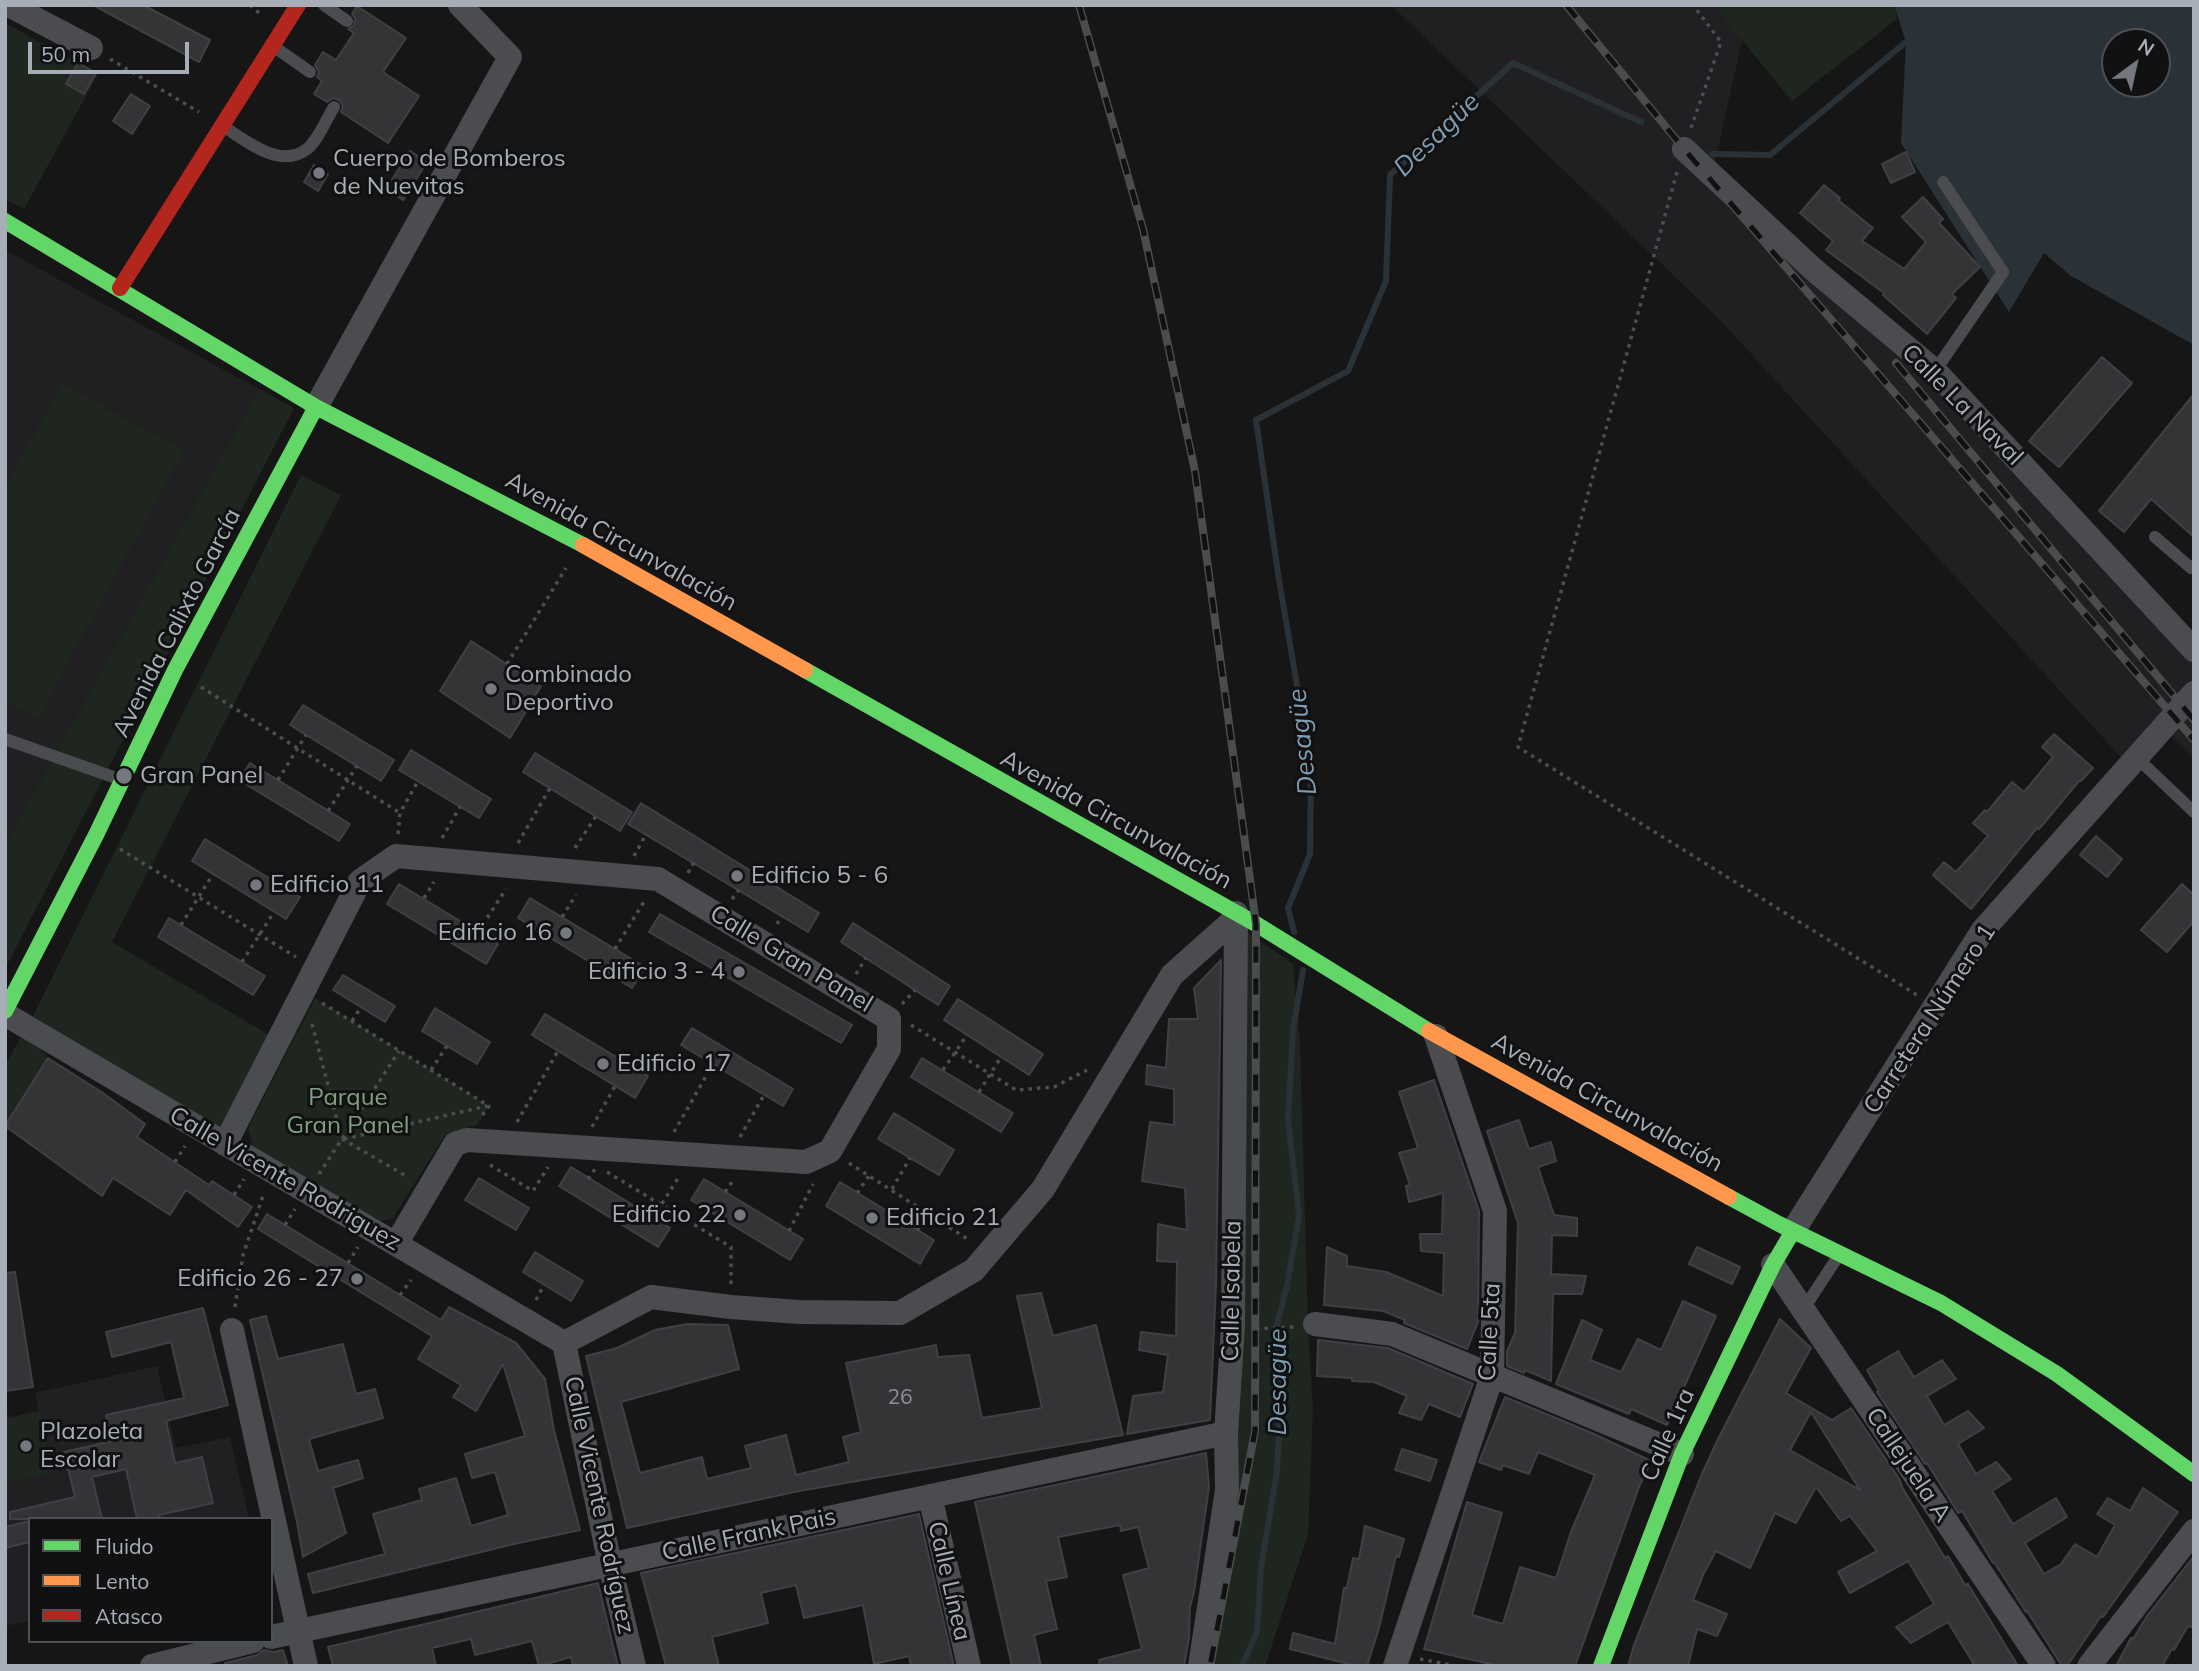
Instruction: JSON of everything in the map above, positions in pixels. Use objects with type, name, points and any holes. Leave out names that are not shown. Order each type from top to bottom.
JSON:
[{"type":"main road","points":[[120,289],[298,5]]},
{"type":"main road","name":"Avenida Circunvalación","points":[[5,221],[316,407],[581,544],[1288,944],[1436,1036],[1793,1230],[1941,1303],[2057,1374],[2194,1474]]},
{"type":"main road","name":"Avenida Calixto García","points":[[5,1012],[123,781],[175,670],[316,407]]},
{"type":"main road","name":"Calle 1ra","points":[[1601,1666],[1682,1454],[1773,1265],[1793,1230]]},
{"type":"street","points":[[9,5],[91,48]]},
{"type":"street","points":[[316,407],[510,57],[460,5]]},
{"type":"street","name":"Calle La Naval","points":[[1684,149],[1813,269],[1935,371],[2194,650]]},
{"type":"street","name":"Carretera Número 1","points":[[1793,1230],[1983,930],[2194,693]]},
{"type":"street","points":[[225,1144],[360,881],[396,856]]},
{"type":"street","name":"Calle Gran Panel","points":[[396,856],[659,879],[889,1018],[889,1049],[830,1151]]},
{"type":"street","points":[[564,1343],[651,1297],[799,1312],[900,1313],[974,1270],[1043,1189],[1172,975],[1236,916]]},
{"type":"street","name":"Calle Isabela","points":[[1200,1666],[1227,1490],[1226,1433],[1233,1326],[1236,916]]},
{"type":"street","name":"Calle Vicente Rodriguez","points":[[5,1012],[564,1343]]},
{"type":"street","name":"Calle 5ta","points":[[1399,1665],[1492,1377],[1495,1211],[1436,1036]]},
{"type":"street","points":[[396,1244],[455,1144],[467,1140],[806,1162],[830,1151]]},
{"type":"street","name":"Callejuela A","points":[[1773,1265],[2044,1666]]},
{"type":"street","points":[[1315,1324],[1392,1334],[1682,1454]]},
{"type":"street","points":[[232,1330],[306,1666]]},
{"type":"street","name":"Calle Vicente Rodríguez","points":[[564,1343],[634,1666]]},
{"type":"street","name":"Calle Frank Pais","points":[[273,1637],[1226,1433]]},
{"type":"street","name":"Calle Línea","points":[[930,1496],[969,1666]]},
{"type":"street","points":[[2089,1666],[2194,1531]]},
{"type":"street","points":[[152,1666],[245,1643]]},
{"type":"lane","points":[[324,5],[347,20]]},
{"type":"lane","points":[[272,46],[310,72]]},
{"type":"lane","points":[[222,126],[256,147],[287,156],[310,148],[334,107]]},
{"type":"lane","points":[[1935,371],[2003,272],[1943,183]]},
{"type":"lane","points":[[2155,537],[2192,568],[2194,566]]},
{"type":"lane","points":[[5,739],[123,781]]},
{"type":"lane","points":[[2136,757],[2194,812]]},
{"type":"lane","points":[[1803,1310],[1840,1254]]},
{"type":"path","points":[[1693,5],[1721,42],[1684,149],[1518,747],[1936,1007]]},
{"type":"path","points":[[91,48],[222,126]]},
{"type":"path","points":[[507,664],[581,544]]},
{"type":"path","points":[[175,670],[400,813]]},
{"type":"path","points":[[278,780],[306,735]]},
{"type":"path","points":[[328,811],[357,766]]},
{"type":"path","points":[[396,856],[400,813],[418,781]]},
{"type":"path","points":[[478,932],[550,788]]},
{"type":"path","points":[[430,859],[460,807]]},
{"type":"path","points":[[561,870],[596,816]]},
{"type":"path","points":[[96,835],[315,969]]},
{"type":"path","points":[[181,925],[212,874]]},
{"type":"path","points":[[615,949],[659,879]]},
{"type":"path","points":[[242,962],[274,912]]},
{"type":"path","points":[[303,991],[489,1106]]},
{"type":"path","points":[[303,991],[342,1139],[428,1189]]},
{"type":"path","points":[[352,1021],[361,1007]]},
{"type":"path","points":[[889,1018],[904,1021],[1016,1090],[1054,1087],[1090,1069]]},
{"type":"path","points":[[943,1070],[967,1035]]},
{"type":"path","points":[[431,1070],[447,1046]]},
{"type":"path","points":[[307,1192],[399,1051]]},
{"type":"path","points":[[505,1142],[558,1051]]},
{"type":"path","points":[[979,1092],[1002,1057]]},
{"type":"path","points":[[662,1153],[713,1064]]},
{"type":"path","points":[[489,1164],[533,1191],[571,1147],[615,1086]]},
{"type":"path","points":[[728,1157],[764,1095]]},
{"type":"path","points":[[342,1139],[489,1106]]},
{"type":"path","points":[[467,1140],[489,1106]]},
{"type":"path","points":[[789,1231],[830,1151],[989,1252]]},
{"type":"path","points":[[653,1218],[694,1155]]},
{"type":"path","points":[[892,1189],[910,1158]]},
{"type":"path","points":[[597,1166],[731,1247],[731,1307]]},
{"type":"path","points":[[232,1330],[243,1255],[271,1170]]},
{"type":"path","points":[[857,1193],[869,1176]]},
{"type":"path","points":[[918,1230],[929,1213]]},
{"type":"path","points":[[1233,1326],[1276,1329],[1315,1324]]},
{"type":"shaded area","points":[[1391,5],[1714,5],[1742,40],[1712,176],[1935,371],[2194,653],[2194,759],[2161,726],[2129,766],[1721,321]]},
{"type":"shaded area","points":[[1894,5],[2194,5],[2194,345],[2071,276],[2044,253],[2009,312],[1901,143],[1906,42]]},
{"type":"shaded area","points":[[5,250],[259,389],[5,844]]},
{"type":"shaded area","points":[[157,1366],[176,1448],[230,1437],[249,1517],[28,1517],[28,1621],[5,1626],[5,1419],[39,1411],[35,1393]]},
{"type":"green space","points":[[1713,5],[1894,5],[1897,19],[1792,101]]},
{"type":"green space","points":[[5,23],[98,74],[24,209],[5,199]]},
{"type":"green space","points":[[62,384],[184,451],[37,719],[5,701],[5,487]]},
{"type":"green space","points":[[259,389],[294,408],[5,969],[5,844]]},
{"type":"green space","points":[[301,475],[341,495],[112,942],[269,1035],[221,1129],[33,1016]]},
{"type":"green space","points":[[1243,929],[1293,964],[1300,1044],[1313,1409],[1308,1535],[1265,1666],[1206,1666]]},
{"type":"green space","name":"Parque Gran Panel","points":[[315,998],[489,1106],[477,1125],[445,1135],[393,1218],[381,1221],[253,1148],[248,1128]]},
{"type":"green space","points":[[25,1030],[48,1058],[5,1125],[5,1065]]},
{"type":"green space","name":"Plazoleta Escolar","points":[[5,1406],[9,1418],[40,1411],[53,1473],[5,1483]]},
{"type":"building","points":[[93,5],[143,5],[210,40],[199,62]]},
{"type":"building","points":[[357,6],[406,38],[383,72],[419,96],[388,143],[341,112],[343,106],[339,100],[333,98],[327,102],[314,94],[322,81],[317,77],[319,72],[315,65],[323,52],[336,60],[354,33],[348,29],[354,25],[355,18],[352,14]]},
{"type":"building","points":[[78,63],[96,73],[84,94],[66,84]]},
{"type":"building","points":[[131,94],[150,106],[132,134],[113,121]]},
{"type":"building","points":[[410,151],[427,162],[403,200],[386,189]]},
{"type":"building","points":[[1906,152],[1915,172],[1891,183],[1882,164]]},
{"type":"building","points":[[314,165],[328,174],[318,191],[304,182]]},
{"type":"building","points":[[1824,185],[1873,228],[1862,241],[1904,269],[1926,242],[1902,217],[1923,197],[1943,219],[1939,223],[1980,267],[1952,294],[1956,298],[1927,334],[1883,295],[1884,293],[1826,250],[1833,241],[1800,213]]},
{"type":"building","points":[[2102,357],[2132,383],[2059,467],[2029,441]]},
{"type":"building","points":[[2194,394],[2194,537],[2151,499],[2124,532],[2099,511]]},
{"type":"building","name":"Combinado Deportivo","points":[[471,641],[541,686],[510,738],[440,691]]},
{"type":"building","points":[[303,705],[394,760],[381,781],[290,725]]},
{"type":"building","points":[[2054,734],[2093,768],[2039,829],[2037,828],[1971,909],[1933,875],[1944,862],[1956,872],[1988,836],[1973,823],[1985,810],[1987,812],[2012,782],[2024,792],[2053,757],[2042,747]]},
{"type":"building","points":[[411,750],[491,799],[479,818],[399,770]]},
{"type":"building","points":[[535,753],[632,812],[620,831],[523,772]]},
{"type":"building","points":[[250,763],[350,824],[339,841],[239,780]]},
{"type":"building","name":"Edificio 5 - 6","points":[[641,803],[819,913],[808,932],[628,824]]},
{"type":"building","points":[[2096,836],[2122,859],[2107,877],[2080,855]]},
{"type":"building","name":"Edificio 11","points":[[205,839],[300,897],[286,919],[192,861]]},
{"type":"building","points":[[399,884],[498,944],[486,964],[387,904]]},
{"type":"building","points":[[2182,884],[2194,895],[2194,921],[2167,952],[2141,930]]},
{"type":"building","name":"Edificio 16","points":[[530,898],[645,967],[632,988],[518,918]]},
{"type":"building","name":"Edificio 3 - 4","points":[[660,914],[852,1025],[841,1043],[649,932]]},
{"type":"building","points":[[169,918],[265,976],[253,995],[158,937]]},
{"type":"building","points":[[853,923],[950,986],[938,1005],[841,942]]},
{"type":"building","points":[[1221,960],[1216,1284],[1210,1420],[1127,1434],[1133,1396],[1163,1392],[1168,1355],[1139,1350],[1141,1332],[1176,1336],[1177,1262],[1157,1261],[1158,1224],[1187,1230],[1185,1188],[1142,1181],[1150,1122],[1174,1125],[1174,1089],[1146,1084],[1147,1065],[1166,1068],[1169,1019],[1198,1019],[1194,988]]},
{"type":"building","points":[[343,975],[395,1006],[385,1022],[333,990]]},
{"type":"building","points":[[958,999],[1043,1054],[1029,1075],[944,1020]]},
{"type":"building","points":[[435,1008],[490,1042],[477,1064],[422,1031]]},
{"type":"building","name":"Edificio 17","points":[[545,1014],[648,1076],[635,1098],[532,1035]]},
{"type":"building","points":[[692,1028],[793,1089],[783,1106],[681,1045]]},
{"type":"building","points":[[48,1058],[145,1124],[137,1137],[209,1185],[212,1181],[252,1207],[238,1227],[186,1190],[170,1215],[113,1178],[102,1196],[5,1126]]},
{"type":"building","points":[[922,1058],[1013,1113],[1001,1132],[911,1077]]},
{"type":"building","points":[[1434,1080],[1479,1211],[1478,1322],[1467,1349],[1404,1323],[1405,1320],[1383,1311],[1324,1305],[1327,1247],[1347,1256],[1347,1266],[1386,1272],[1443,1296],[1444,1253],[1421,1251],[1420,1234],[1442,1234],[1443,1193],[1409,1202],[1406,1186],[1410,1185],[1399,1153],[1418,1148],[1399,1092]]},
{"type":"building","points":[[894,1113],[954,1150],[939,1175],[878,1139]]},
{"type":"building","points":[[1519,1120],[1529,1149],[1551,1142],[1556,1161],[1538,1167],[1554,1215],[1577,1218],[1577,1236],[1552,1235],[1551,1274],[1586,1276],[1582,1294],[1553,1294],[1551,1381],[1507,1366],[1507,1351],[1515,1333],[1518,1223],[1487,1131]]},
{"type":"building","points":[[571,1167],[670,1228],[658,1247],[559,1186]]},
{"type":"building","points":[[479,1178],[529,1208],[516,1230],[465,1200]]},
{"type":"building","name":"Edificio 22","points":[[704,1179],[803,1239],[790,1260],[691,1200]]},
{"type":"building","name":"Edificio 21","points":[[840,1182],[934,1240],[920,1264],[826,1206]]},
{"type":"building","points":[[267,1214],[441,1320],[449,1307],[516,1343],[545,1379],[554,1430],[580,1530],[313,1593],[308,1574],[385,1554],[373,1514],[422,1500],[419,1489],[456,1478],[471,1526],[508,1515],[495,1472],[472,1478],[465,1454],[525,1436],[503,1364],[476,1411],[453,1397],[461,1385],[418,1359],[432,1336],[258,1229]]},
{"type":"building","points":[[1697,1247],[1740,1267],[1732,1284],[1689,1264]]},
{"type":"building","points":[[535,1252],[583,1281],[571,1301],[523,1272]]},
{"type":"building","points":[[15,1272],[33,1387],[5,1391],[5,1273]]},
{"type":"building","points":[[1041,1293],[1053,1336],[1096,1325],[1123,1435],[799,1491],[627,1528],[586,1356],[617,1348],[655,1330],[687,1324],[728,1325],[739,1369],[621,1402],[640,1473],[702,1457],[707,1479],[751,1468],[745,1446],[786,1435],[796,1475],[849,1462],[843,1437],[861,1432],[846,1363],[936,1345],[938,1357],[969,1355],[982,1418],[1042,1408],[1017,1296]]},
{"type":"building","points":[[1683,1301],[1716,1316],[1667,1425],[1631,1409],[1629,1414],[1556,1384],[1582,1320],[1602,1330],[1590,1360],[1621,1372],[1638,1339],[1661,1350]]},
{"type":"building","points":[[203,1308],[228,1405],[166,1421],[175,1463],[202,1457],[213,1503],[160,1517],[137,1517],[126,1469],[92,1477],[102,1517],[10,1519],[10,1512],[75,1497],[64,1452],[112,1441],[106,1415],[184,1398],[171,1342],[112,1357],[106,1332]]},
{"type":"building","points":[[266,1316],[278,1359],[343,1344],[356,1394],[375,1389],[383,1418],[309,1439],[318,1471],[358,1460],[363,1478],[333,1488],[346,1533],[303,1557],[250,1320]]},
{"type":"building","points":[[1780,1319],[1811,1348],[1786,1393],[1832,1420],[1851,1408],[1900,1480],[1945,1558],[1948,1556],[1965,1585],[1968,1584],[2018,1666],[1975,1666],[1948,1622],[1911,1643],[1896,1627],[1934,1604],[1908,1561],[1850,1593],[1838,1572],[1877,1551],[1850,1516],[1841,1521],[1816,1487],[1796,1523],[1775,1513],[1750,1568],[1716,1551],[1693,1600],[1727,1614],[1717,1636],[1697,1629],[1688,1666],[1628,1666],[1701,1476]],"holes":[[[1811,1412],[1860,1490],[1790,1450]]]},
{"type":"building","points":[[1318,1340],[1388,1348],[1473,1384],[1460,1417],[1429,1404],[1421,1420],[1399,1413],[1407,1396],[1374,1382],[1317,1376]]},
{"type":"building","points":[[1898,1351],[1914,1377],[1942,1360],[1956,1379],[1927,1396],[1944,1425],[1968,1411],[1984,1428],[1958,1444],[1976,1474],[1996,1462],[2011,1479],[1992,1491],[2013,1524],[2056,1498],[2067,1517],[2025,1543],[2044,1574],[2061,1564],[2075,1544],[2097,1557],[2115,1525],[2097,1514],[2108,1498],[2130,1511],[2143,1488],[2178,1512],[2067,1666],[2062,1666],[1993,1563],[1962,1511],[1958,1513],[1877,1392],[1879,1391],[1867,1370]]},
{"type":"building","points":[[1505,1397],[1651,1461],[1639,1487],[1575,1666],[1499,1666],[1424,1649],[1467,1502],[1502,1513],[1472,1615],[1503,1624],[1520,1567],[1556,1578],[1571,1532],[1595,1475],[1538,1452],[1529,1474],[1503,1465],[1501,1470],[1479,1462]]},
{"type":"building","points":[[1402,1449],[1437,1460],[1430,1481],[1395,1470]]},
{"type":"building","points":[[1206,1453],[1209,1487],[1190,1607],[1184,1666],[1100,1666],[1099,1660],[1142,1649],[1123,1575],[1149,1568],[1138,1527],[1121,1531],[1120,1525],[1058,1537],[1067,1577],[1046,1581],[1057,1629],[1034,1635],[1041,1666],[1012,1666],[975,1502]]},
{"type":"building","points":[[919,1514],[954,1666],[911,1666],[909,1656],[874,1664],[863,1605],[804,1618],[796,1585],[761,1593],[768,1623],[712,1637],[719,1666],[666,1666],[641,1573]]},
{"type":"building","points":[[28,1521],[28,1542],[5,1548],[5,1527]]},
{"type":"building","points":[[1365,1526],[1404,1539],[1399,1557],[1396,1556],[1367,1666],[1356,1666],[1290,1649],[1293,1633],[1335,1644],[1344,1588],[1347,1588],[1353,1558],[1359,1559]]},
{"type":"building","points":[[2194,1556],[2194,1628],[2188,1626],[2162,1666],[2116,1666],[2131,1638],[2133,1639],[2147,1616]]},
{"type":"building","points":[[598,1583],[618,1666],[573,1666],[571,1657],[539,1666],[532,1641],[475,1655],[471,1639],[432,1648],[436,1666],[333,1666],[328,1647]]},
{"type":"building","points":[[264,1650],[283,1650],[288,1666],[226,1666],[225,1663],[257,1655]]},
{"type":"waterway","name":"Desagüe","points":[[1712,154],[1770,155],[1906,42]]},
{"type":"waterway","name":"Desagüe","points":[[1294,932],[1288,908],[1310,854],[1311,767],[1279,580],[1256,420],[1348,371],[1386,281],[1390,175],[1513,63],[1641,122]]},
{"type":"waterway","name":"Desagüe","points":[[1242,1666],[1257,1632],[1261,1568],[1277,1471],[1281,1394],[1276,1329],[1287,1286],[1299,1215],[1288,1120],[1293,1030],[1303,970]]},
{"type":"railway","points":[[1079,5],[1143,229],[1195,471],[1256,924],[1255,1431],[1210,1666]]},
{"type":"railway","points":[[1566,5],[1684,149],[2194,740]]},
{"type":"railway","points":[[1896,363],[2194,720]]},
{"type":"traffic: fast","points":[[5,221],[316,407],[583,545]]},
{"type":"traffic: fast","points":[[5,1011],[96,835],[175,670],[316,407]]},
{"type":"traffic: fast","points":[[805,670],[1256,924],[1429,1031]]},
{"type":"traffic: fast","points":[[1729,1197],[1941,1303],[2057,1374],[2194,1474]]},
{"type":"traffic: fast","points":[[1601,1666],[1682,1454],[1773,1265],[1793,1231]]},
{"type":"traffic: slow","points":[[583,545],[805,670]]},
{"type":"traffic: slow","points":[[1429,1031],[1729,1197]]},
{"type":"traffic: jam","points":[[120,288],[298,5]]},
{"type":"place","name":"Cuerpo de Bomberos de Nuevitas","points":[[319,173]]},
{"type":"place","name":"Combinado Deportivo","points":[[491,689]]},
{"type":"place","name":"Gran Panel","points":[[124,776]]},
{"type":"place","name":"Edificio 5 - 6","points":[[737,876]]},
{"type":"place","name":"Edificio 11","points":[[256,885]]},
{"type":"place","name":"Edificio 16","points":[[566,933]]},
{"type":"place","name":"Edificio 3 - 4","points":[[739,972]]},
{"type":"place","name":"Edificio 17","points":[[603,1064]]},
{"type":"place","name":"Edificio 22","points":[[740,1215]]},
{"type":"place","name":"Edificio 21","points":[[872,1218]]},
{"type":"place","name":"Edificio 26 - 27","points":[[357,1279]]},
{"type":"place","name":"Plazoleta Escolar","points":[[26,1446]]}]
